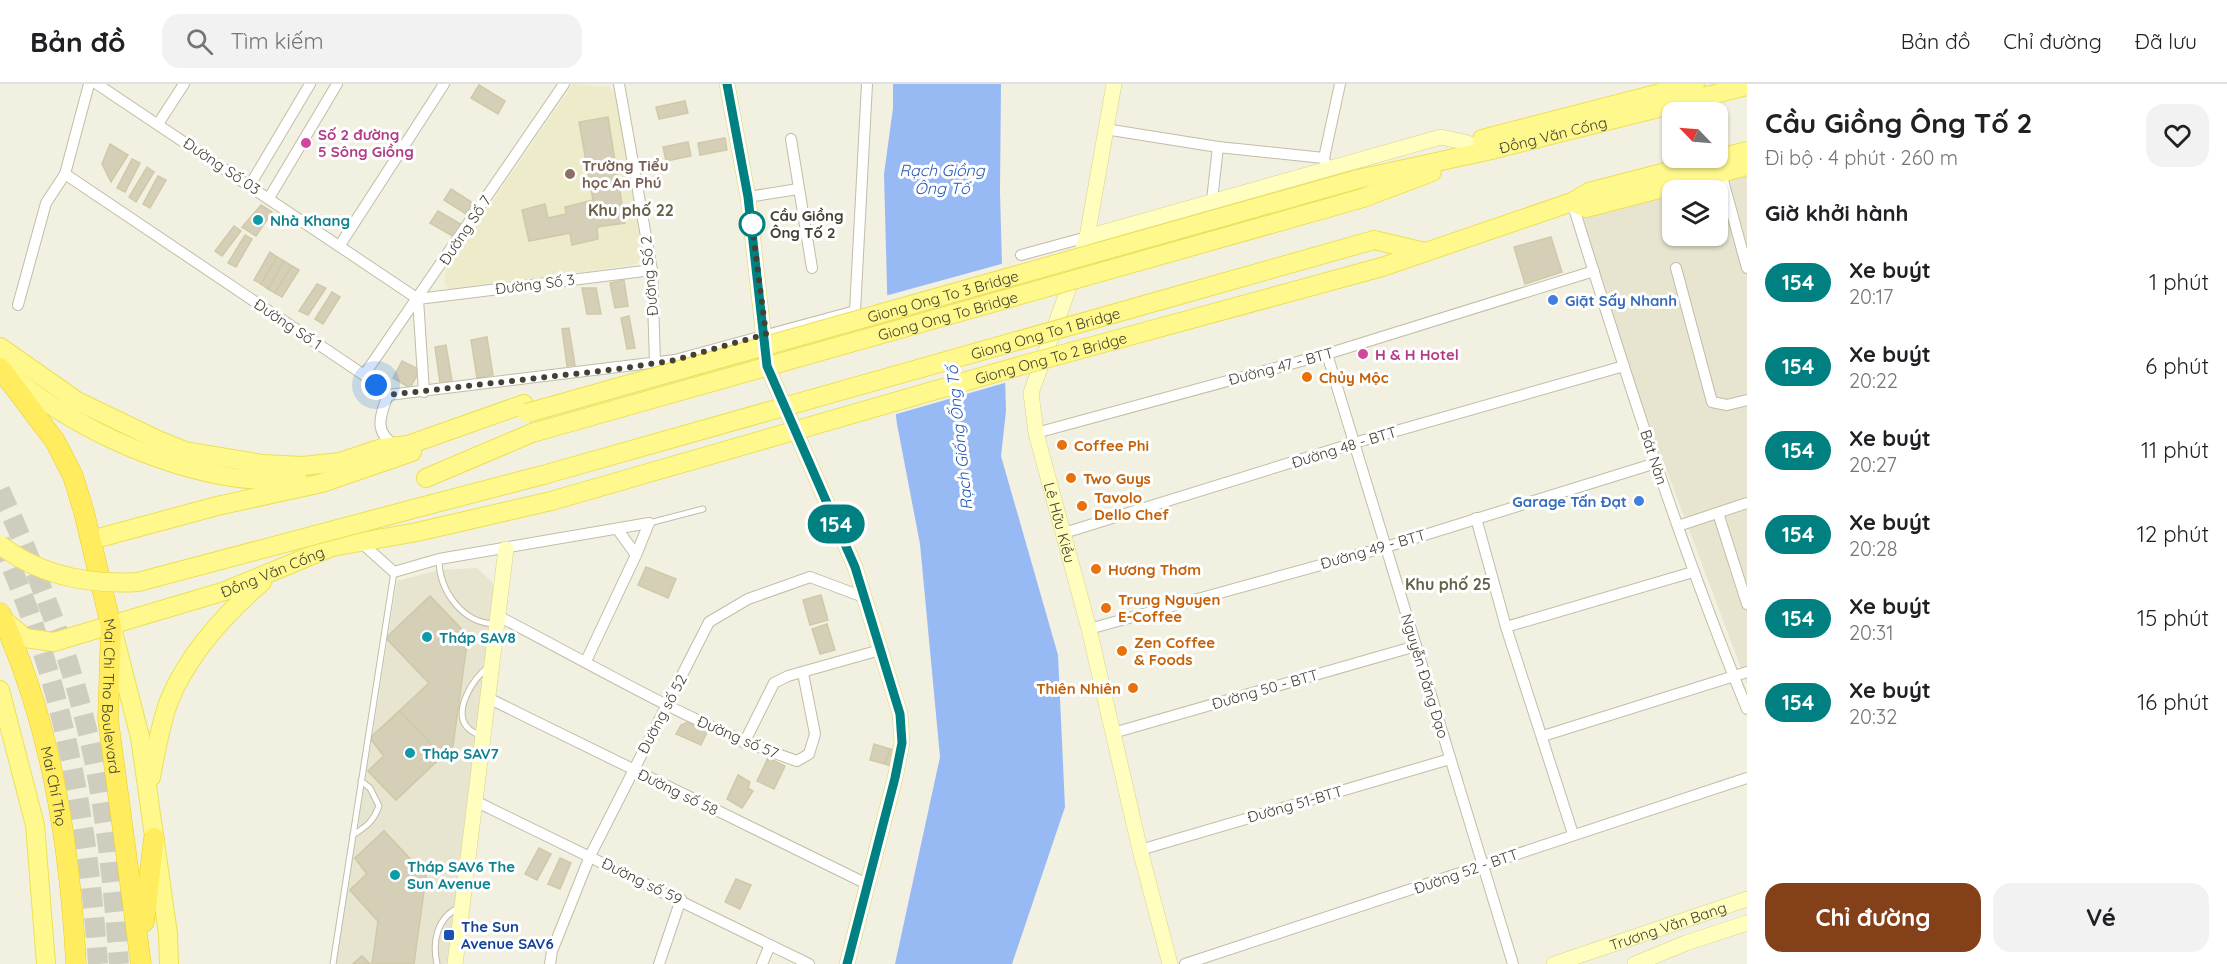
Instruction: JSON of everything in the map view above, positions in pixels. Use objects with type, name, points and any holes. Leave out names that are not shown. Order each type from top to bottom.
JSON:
[{"type":"highway","points":[[0,367],[43,424],[65,458],[80,494],[111,626]]},
{"type":"highway","name":"Mai Chí Thọ","points":[[1,616],[19,655],[34,702],[64,824],[76,964]]},
{"type":"highway","name":"Mai Chi Tho Boulevard","points":[[111,626],[108,719],[142,964]]},
{"type":"highway","points":[[142,964],[154,838]]},
{"type":"main road","name":"Đồng Văn Cống","points":[[1356,174],[1695,84]]},
{"type":"main road","name":"Đồng Văn Cống","points":[[1356,174],[1487,151],[1747,86]]},
{"type":"main road","points":[[1468,143],[1487,151]]},
{"type":"main road","name":"Giong Ong To Bridge","points":[[428,477],[532,433],[1363,198],[1487,151]]},
{"type":"main road","points":[[1427,252],[1572,202],[1588,192],[1747,151]]},
{"type":"main road","points":[[1572,202],[1587,208],[1747,166]]},
{"type":"main road","name":"Giong Ong To 3 Bridge","points":[[526,408],[1356,174]]},
{"type":"main road","name":"Giong Ong To 1 Bridge","points":[[0,545],[24,561],[60,575],[99,582],[138,582],[543,474],[1374,240],[1427,252]]},
{"type":"main road","name":"Giong Ong To 2 Bridge","points":[[551,501],[1023,365],[1382,267],[1427,252]]},
{"type":"main road","points":[[0,346],[77,401],[185,451],[233,460],[303,466],[340,462],[389,447],[408,445],[526,408]]},
{"type":"main road","points":[[0,367],[30,391],[65,414],[134,449],[188,467],[232,477],[322,483]]},
{"type":"main road","points":[[91,540],[217,506],[322,483],[526,408]]},
{"type":"main road","name":"Đồng Văn Cống","points":[[1,616],[16,633],[44,643],[111,626],[225,591],[315,553],[366,539],[417,532],[551,501]]},
{"type":"main road","points":[[148,793],[162,723],[170,700],[187,667],[232,610],[273,572]]},
{"type":"main road","name":"Mai Chi Tho Boulevard","points":[[111,626],[140,736],[169,964]]},
{"type":"main road","name":"Mai Chí Thọ","points":[[0,690],[6,723],[35,825],[46,964]]},
{"type":"street","points":[[158,124],[184,84]]},
{"type":"street","points":[[250,185],[310,84]]},
{"type":"street","points":[[269,198],[337,84]]},
{"type":"street","points":[[340,245],[444,84]]},
{"type":"street","name":"Đường Số 7","points":[[364,375],[564,84]]},
{"type":"street","name":"Đường Số 2","points":[[620,84],[652,270],[655,363]]},
{"type":"street","points":[[727,84],[748,197],[766,334],[767,366],[867,598],[900,714],[902,743],[869,885],[847,964]]},
{"type":"street","points":[[389,447],[379,424],[388,395],[626,368],[675,360],[855,311],[867,84]]},
{"type":"street","name":"Lê Hữu Kiều","points":[[1114,84],[1087,237],[1031,393],[1036,433],[1089,629],[1140,850],[1170,964]]},
{"type":"street","points":[[1326,164],[1340,84]]},
{"type":"street","points":[[18,305],[46,203],[65,174],[89,85]]},
{"type":"street","name":"Đường Số 03","points":[[89,85],[158,124],[418,299]]},
{"type":"street","points":[[1105,129],[1326,164]]},
{"type":"street","points":[[1021,255],[1212,200],[1326,164],[1441,137],[1468,143]]},
{"type":"street","points":[[791,139],[812,268]]},
{"type":"street","points":[[1212,200],[1218,147]]},
{"type":"street","points":[[1721,173],[1747,268]]},
{"type":"street","name":"Đường Số 1","points":[[65,174],[364,375],[388,395]]},
{"type":"street","points":[[748,197],[798,189]]},
{"type":"street","name":"Bát Nàn","points":[[1572,202],[1693,572],[1747,709]]},
{"type":"street","points":[[1676,268],[1712,402],[1726,405],[1747,400]]},
{"type":"street","name":"Đường Số 3","points":[[418,299],[652,270]]},
{"type":"street","name":"Đường 47 - BTT","points":[[1036,433],[1327,354],[1594,271]]},
{"type":"street","points":[[418,299],[424,392]]},
{"type":"street","name":"Nguyễn Đăng Đạo","points":[[1327,354],[1513,964]]},
{"type":"street","name":"Đường 48 - BTT","points":[[1064,533],[1354,443],[1624,366]]},
{"type":"street","name":"Đường 49 - BTT","points":[[1089,629],[1386,547],[1656,463]]},
{"type":"street","points":[[1678,526],[1747,503]]},
{"type":"street","points":[[1718,513],[1747,604]]},
{"type":"street","points":[[1476,518],[1506,627],[1573,834]]},
{"type":"street","points":[[366,539],[366,547],[394,572],[439,559],[649,523]]},
{"type":"street","points":[[586,661],[649,523]]},
{"type":"street","points":[[618,530],[636,555]]},
{"type":"street","points":[[455,964],[506,549]]},
{"type":"street","points":[[1506,627],[1693,572]]},
{"type":"street","name":"Đường số 52","points":[[550,964],[552,951],[590,856],[709,622],[748,598],[810,577],[867,598]]},
{"type":"street","name":"Đường số 57","points":[[497,620],[586,661],[668,706],[744,743],[797,761],[809,754],[815,734],[802,673]]},
{"type":"street","name":"Đường 50 - BTT","points":[[1113,733],[1416,646]]},
{"type":"street","points":[[744,743],[774,683],[788,676],[880,650]]},
{"type":"street","points":[[1543,736],[1747,672]]},
{"type":"street","name":"Đường số 58","points":[[488,698],[869,885]]},
{"type":"street","name":"Đường 51-BTT","points":[[1140,850],[1450,759]]},
{"type":"street","name":"Đường 52 - BTT","points":[[1185,964],[1747,778]]},
{"type":"street","name":"Đường số 59","points":[[475,801],[681,899],[809,964]]},
{"type":"street","points":[[659,964],[681,899]]},
{"type":"street","name":"Trương Văn Bang","points":[[1554,964],[1747,899]]},
{"type":"street","name":"Trương Văn Bang","points":[[1635,964],[1686,943],[1747,923]]},
{"type":"street","points":[[762,964],[770,945]]},
{"type":"lane","points":[[649,523],[703,509]]},
{"type":"lane","points":[[439,559],[443,583],[460,610],[474,621],[497,620]]},
{"type":"lane","points":[[333,964],[394,572]]},
{"type":"lane","points":[[483,737],[468,729],[464,719],[465,706],[468,688],[479,673],[492,664]]},
{"type":"lane","points":[[353,835],[374,819],[379,806],[370,788],[362,782]]},
{"type":"lane","points":[[436,964],[434,952],[438,928],[443,918],[462,906]]},
{"type":"shaded area","name":"Trường Tiểu học An Phú","points":[[573,84],[610,87],[616,94],[643,258],[634,265],[449,289],[444,284],[446,268]]},
{"type":"shaded area","points":[[1747,168],[1747,684],[1570,213],[1662,190],[1662,246],[1728,246],[1728,180],[1700,180]]},
{"type":"shaded area","points":[[477,568],[492,582],[494,590],[448,964],[336,964],[397,581],[439,570]]},
{"type":"water","points":[[893,84],[1001,84],[1000,192],[1006,411],[1001,456],[1058,655],[1065,807],[1012,964],[895,964],[940,757],[920,544],[897,424],[889,363],[884,174],[893,108]]},
{"type":"pier","points":[[1005,263],[1008,382],[893,415],[886,363],[885,296]]},
{"type":"building","points":[[479,85],[505,101],[498,114],[471,98]]},
{"type":"building","points":[[685,101],[688,113],[659,119],[656,107]]},
{"type":"building","points":[[608,117],[625,223],[597,227],[598,239],[572,245],[570,233],[529,241],[522,210],[545,204],[548,218],[566,214],[565,207],[593,200],[579,122]]},
{"type":"building","points":[[725,138],[727,150],[700,155],[698,143]]},
{"type":"building","points":[[688,142],[691,156],[666,161],[663,147]]},
{"type":"building","points":[[110,144],[128,155],[111,182],[102,164]]},
{"type":"building","points":[[132,159],[140,163],[125,192],[117,188]]},
{"type":"building","points":[[147,167],[154,172],[136,202],[129,197]]},
{"type":"building","points":[[158,176],[166,180],[150,208],[143,204]]},
{"type":"building","points":[[451,189],[473,203],[466,214],[444,200]]},
{"type":"building","name":"Nhà Khang","points":[[261,205],[272,212],[256,236],[242,227]]},
{"type":"building","points":[[438,211],[464,226],[456,238],[430,223]]},
{"type":"building","points":[[234,226],[241,231],[222,256],[215,251]]},
{"type":"building","points":[[245,235],[252,239],[236,267],[228,263]]},
{"type":"building","points":[[1551,237],[1562,272],[1525,284],[1514,247]]},
{"type":"building","points":[[270,252],[277,257],[261,284],[254,280]]},
{"type":"building","points":[[277,257],[284,261],[268,289],[261,284]]},
{"type":"building","points":[[284,261],[292,266],[275,293],[268,289]]},
{"type":"building","points":[[292,266],[299,270],[282,297],[275,293]]},
{"type":"building","points":[[624,280],[628,306],[615,308],[610,283]]},
{"type":"building","points":[[317,284],[326,288],[308,315],[299,311]]},
{"type":"building","points":[[582,288],[596,288],[601,314],[587,314]]},
{"type":"building","points":[[332,292],[340,297],[323,324],[315,319]]},
{"type":"building","points":[[629,316],[635,348],[627,349],[621,318]]},
{"type":"building","points":[[569,328],[575,365],[567,366],[562,329]]},
{"type":"building","points":[[487,337],[493,375],[477,378],[471,340]]},
{"type":"building","points":[[446,345],[452,381],[440,383],[435,347]]},
{"type":"building","points":[[402,361],[420,370],[410,388],[393,378]]},
{"type":"building","points":[[646,567],[676,579],[668,598],[638,585]]},
{"type":"building","points":[[821,595],[828,620],[810,625],[803,600]]},
{"type":"building","name":"Tháp SAV8","points":[[430,596],[468,636],[424,678],[386,638]]},
{"type":"building","points":[[430,596],[468,636],[453,746],[396,800],[368,771],[384,756],[370,738],[429,683],[386,638]]},
{"type":"building","points":[[827,624],[835,650],[820,654],[812,629]]},
{"type":"building","name":"Tháp SAV7","points":[[400,711],[442,756],[396,800],[368,771],[384,756],[370,738]]},
{"type":"building","points":[[690,721],[708,730],[701,745],[676,734],[681,725]]},
{"type":"building","points":[[874,744],[890,749],[885,764],[870,760]]},
{"type":"building","points":[[890,749],[899,752],[894,767],[885,764]]},
{"type":"building","points":[[768,758],[785,766],[774,789],[757,781]]},
{"type":"building","points":[[738,775],[750,782],[748,788],[753,791],[742,808],[727,799]]},
{"type":"building","name":"Tháp SAV6 The Sun Avenue","points":[[384,831],[426,876],[378,921],[350,890],[367,874],[355,858]]},
{"type":"building","points":[[384,831],[426,876],[414,964],[372,964],[378,921],[350,890],[367,874],[355,858]]},
{"type":"building","points":[[539,848],[551,854],[537,880],[525,874]]},
{"type":"building","points":[[560,858],[571,863],[560,889],[548,884]]},
{"type":"building","points":[[736,879],[751,885],[740,909],[725,902]]},
{"type":"building","points":[[362,956],[370,964],[353,964]]},
{"type":"building","points":[[362,956],[370,964],[353,964]]},
{"type":"tunnel","points":[[0,490],[48,604],[85,721],[98,781],[107,842],[119,964]]},
{"type":"tunnel","points":[[0,541],[40,643],[68,748],[87,855],[98,964]]},
{"type":"bus line","name":"154","points":[[727,84],[748,197],[766,334],[767,366],[867,598],[900,714],[902,743],[895,778],[847,964]]},
{"type":"place","name":"Số 2 đường 5 Sông Giồng","points":[[306,143]]},
{"type":"place","name":"Trường Tiểu học An Phú","points":[[570,174]]},
{"type":"place","name":"Nhà Khang","points":[[258,220]]},
{"type":"place","name":"Cầu Giồng Ông Tố 2","points":[[752,224]]},
{"type":"place","name":"Giặt Sấy Nhanh","points":[[1553,300]]},
{"type":"place","name":"H & H Hotel","points":[[1363,354]]},
{"type":"place","name":"Chủy Mộc","points":[[1307,377]]},
{"type":"place","name":"Coffee Phi","points":[[1062,445]]},
{"type":"place","name":"Two Guys","points":[[1071,478]]},
{"type":"place","name":"Garage Tấn Đạt","points":[[1639,501]]},
{"type":"place","name":"Tavolo Dello Chef","points":[[1082,506]]},
{"type":"place","name":"Hương Thơm","points":[[1096,569]]},
{"type":"place","name":"Trung Nguyen E-Coffee","points":[[1106,608]]},
{"type":"place","name":"Tháp SAV8","points":[[427,637]]},
{"type":"place","name":"Zen Coffee & Foods","points":[[1122,651]]},
{"type":"place","name":"Thiên Nhiên","points":[[1133,688]]},
{"type":"place","name":"Tháp SAV7","points":[[410,753]]},
{"type":"place","name":"Tháp SAV6 The Sun Avenue","points":[[395,875]]},
{"type":"place","name":"The Sun Avenue SAV6","points":[[449,935]]},
{"type":"district","name":"Khu phố 22","points":[[631,210]]},
{"type":"district","name":"Khu phố 25","points":[[1448,584]]},
{"type":"route","points":[[376,385],[388,395],[626,368],[675,360],[766,334],[751,217],[752,224]]},
{"type":"water label","name":"Rạch Giồng Ông Tố","points":[[942,179]]},
{"type":"water label","name":"Rạch Giống Ống Tố","points":[[959,438]]}]
